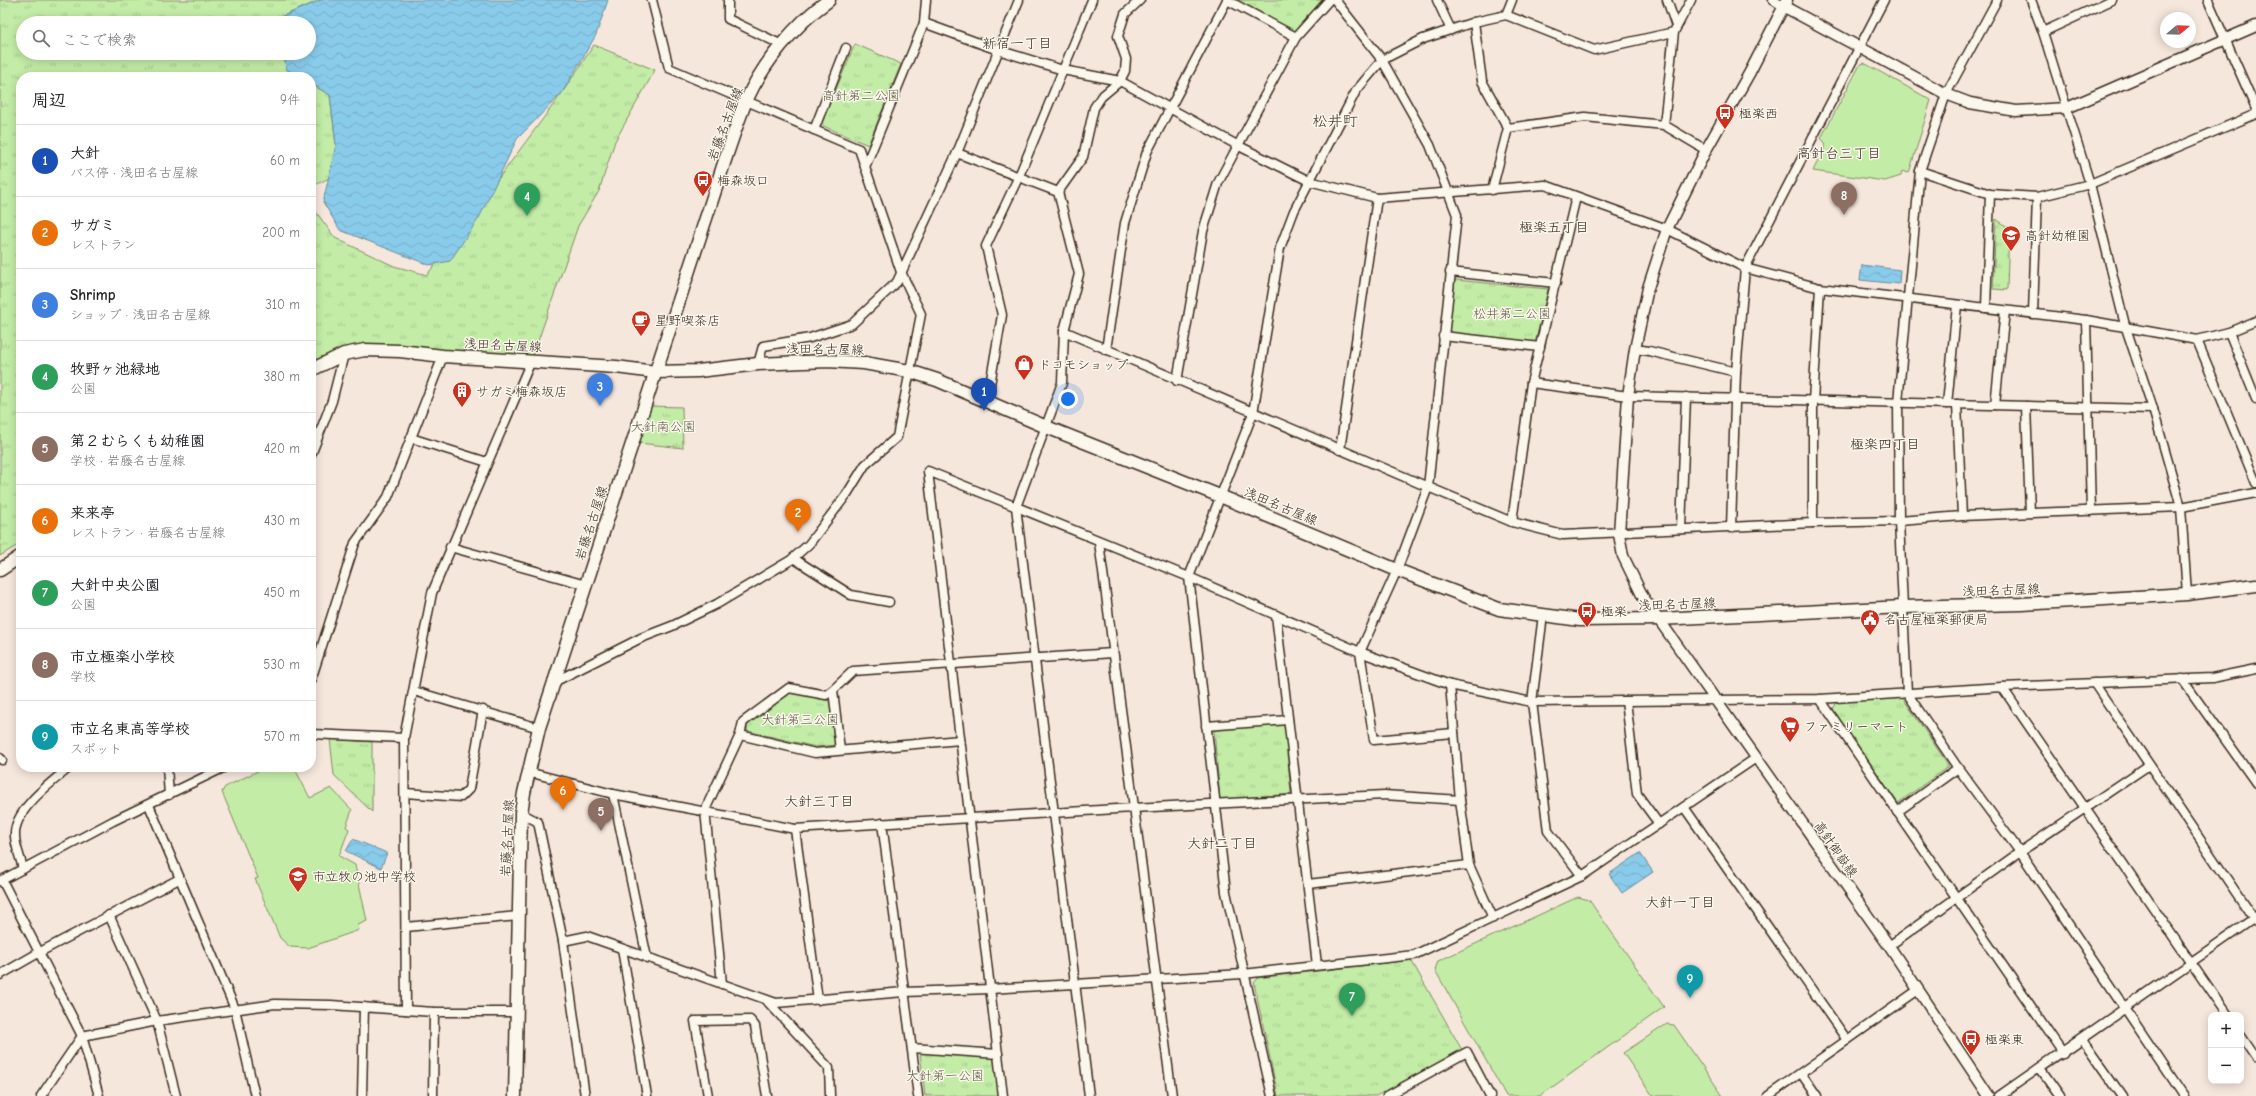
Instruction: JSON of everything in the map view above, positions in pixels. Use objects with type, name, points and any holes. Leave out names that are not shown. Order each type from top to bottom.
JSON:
[{"type":"main road","name":"岩藤名古屋線","points":[[515,1096],[521,813],[528,772],[539,728],[655,372],[746,101],[782,45],[830,0]]},
{"type":"main road","name":"浅田名古屋線","points":[[316,368],[344,354],[372,350],[616,367],[655,372],[698,371],[758,364],[827,361],[864,363],[909,371],[1220,496],[1397,570],[1499,609],[1580,620],[1659,619],[1903,607],[2020,604],[2187,594],[2255,588]]},
{"type":"main road","points":[[0,570],[16,559]]},
{"type":"street","points":[[554,682],[641,638],[672,626],[717,604],[793,558],[809,544],[847,494],[865,466],[897,437],[921,314],[901,272],[859,149],[669,68],[652,0]]},
{"type":"street","points":[[728,0],[728,19],[782,45]]},
{"type":"street","points":[[865,167],[924,23],[926,0]]},
{"type":"street","points":[[758,364],[763,346],[810,338],[852,324],[897,282],[957,153],[1019,0]]},
{"type":"street","points":[[987,402],[1002,315],[986,246],[1019,176],[1092,0]]},
{"type":"street","points":[[1089,1096],[1016,507],[1044,426],[1062,383],[1064,331],[1079,274],[1058,192],[1083,157],[1094,108],[1101,97],[1120,81],[1125,71],[1126,59],[1118,36],[1125,14],[1140,0]]},
{"type":"street","points":[[1106,350],[1125,223],[1147,152],[1227,0],[1296,37]]},
{"type":"street","points":[[1177,381],[1202,231],[1218,182],[1296,37],[1329,0]]},
{"type":"street","points":[[1335,0],[1382,60],[1430,145],[1457,214],[1428,488],[1397,570],[1360,652],[1374,740],[1454,733]]},
{"type":"street","points":[[1436,0],[1451,30]]},
{"type":"street","points":[[1506,15],[1512,0]]},
{"type":"street","points":[[1664,125],[1675,29],[1667,0]]},
{"type":"street","points":[[1272,1096],[1243,974],[1226,892],[1189,577],[1253,414],[1280,248],[1294,211],[1356,91],[1382,60],[1423,39],[1474,22],[1506,15],[1594,50],[1675,29],[1691,0]]},
{"type":"street","points":[[1773,0],[1785,3],[1946,94],[1970,103],[2016,111],[2067,108],[2256,26]]},
{"type":"street","points":[[1731,528],[1736,372],[1745,268],[1884,0]]},
{"type":"street","points":[[1997,0],[1946,94],[1920,171],[1898,402],[1899,521],[1907,693],[1958,768],[2020,852],[2124,1010],[2184,1096]]},
{"type":"street","points":[[2031,0],[2043,32],[2090,184],[2125,325],[2153,408],[2181,507],[2187,594]]},
{"type":"street","points":[[2043,32],[2112,0]]},
{"type":"street","points":[[2208,0],[2256,109]]},
{"type":"street","name":"高針御嶽線","points":[[1785,3],[1750,72],[1706,150],[1667,229],[1648,288],[1634,349],[1628,396],[1619,534],[1623,556],[1643,597],[1889,946],[1989,1096]]},
{"type":"street","points":[[1474,22],[1482,81],[1508,128],[1492,190]]},
{"type":"street","points":[[924,23],[998,50],[1063,70],[1120,81],[1237,145],[1309,181],[1377,198],[1449,194],[1545,185],[1667,229],[1745,268],[1820,288],[2125,325],[2197,340],[2229,332],[2256,321]]},
{"type":"street","points":[[814,130],[846,48]]},
{"type":"street","points":[[1920,171],[1990,194],[2037,197],[2090,184],[2256,114]]},
{"type":"street","points":[[1508,128],[1585,116],[1664,125],[1706,150]]},
{"type":"street","points":[[957,153],[1058,192]]},
{"type":"street","points":[[1986,308],[1990,194]]},
{"type":"street","points":[[1512,522],[1531,383],[1576,197]]},
{"type":"street","points":[[2033,314],[2037,197]]},
{"type":"street","points":[[1340,450],[1377,198]]},
{"type":"street","points":[[1450,272],[1556,283]]},
{"type":"street","points":[[1813,523],[1813,401],[1820,288]]},
{"type":"street","points":[[1947,404],[1957,305]]},
{"type":"street","points":[[1996,405],[2005,311]]},
{"type":"street","points":[[2086,320],[2091,511]]},
{"type":"street","points":[[1064,331],[1253,414],[1428,488],[1512,522],[1563,536],[1813,523],[1899,521],[1962,516],[2181,507],[2256,493]]},
{"type":"street","points":[[2229,332],[2256,399]]},
{"type":"street","points":[[1443,336],[1540,347]]},
{"type":"street","points":[[2197,340],[2256,483]]},
{"type":"street","points":[[1634,349],[1650,351],[1736,372]]},
{"type":"street","points":[[316,442],[332,401],[344,354]]},
{"type":"street","points":[[316,664],[355,543],[388,497],[443,356]]},
{"type":"street","points":[[406,1010],[404,738],[432,594],[450,547],[531,361]]},
{"type":"street","points":[[1531,383],[1628,396],[2089,408],[2153,408]]},
{"type":"street","points":[[1681,530],[1686,397]]},
{"type":"street","points":[[1957,404],[1962,516]]},
{"type":"street","points":[[2026,406],[2030,513]]},
{"type":"street","points":[[411,438],[487,462]]},
{"type":"street","points":[[1003,1096],[928,471],[1099,542],[1189,577],[1360,652],[1450,685],[1532,702],[1820,699],[2002,687],[2212,678],[2256,669]]},
{"type":"street","points":[[1099,542],[1172,1096]]},
{"type":"street","points":[[450,547],[586,585]]},
{"type":"street","points":[[793,558],[851,595],[889,602]]},
{"type":"street","points":[[1276,615],[1317,965]]},
{"type":"street","points":[[1543,615],[1532,702],[1548,832],[1582,876]]},
{"type":"street","points":[[722,984],[705,810],[740,735],[743,722],[789,688],[826,695],[854,671],[1035,660],[1113,653]]},
{"type":"street","points":[[2182,679],[2256,782]]},
{"type":"street","points":[[1998,1096],[2063,1053],[2191,962],[2255,919],[2094,683]]},
{"type":"street","points":[[1450,685],[1460,800],[1469,865],[1493,918]]},
{"type":"street","points":[[2002,687],[2225,1012]]},
{"type":"street","points":[[833,690],[840,750]]},
{"type":"street","points":[[414,691],[483,710],[539,728]]},
{"type":"street","points":[[1820,699],[2063,1053]]},
{"type":"street","points":[[1626,701],[1637,794],[1659,824]]},
{"type":"street","points":[[404,793],[460,797],[469,789],[483,710]]},
{"type":"street","points":[[1206,726],[1288,720]]},
{"type":"street","points":[[316,734],[404,738]]},
{"type":"street","points":[[740,735],[815,753],[960,740]]},
{"type":"street","points":[[563,941],[587,936],[776,1003],[904,992],[990,989],[1243,974],[1414,954],[1582,876],[1756,758]]},
{"type":"street","points":[[1889,946],[2020,852],[2149,765]]},
{"type":"street","points":[[1897,812],[1958,768]]},
{"type":"street","points":[[23,869],[15,836],[16,826],[25,809],[41,792],[64,772]]},
{"type":"street","points":[[167,772],[169,795]]},
{"type":"street","points":[[99,1096],[82,1036],[40,952],[1,881],[113,821],[215,772]]},
{"type":"street","points":[[528,772],[613,794],[705,810],[795,829],[1215,803],[1384,795],[1460,800]]},
{"type":"street","points":[[613,794],[647,958]]},
{"type":"street","points":[[149,805],[235,1009],[255,1096]]},
{"type":"street","points":[[1684,807],[1847,1040]]},
{"type":"street","points":[[521,813],[538,822],[563,941],[585,1096]]},
{"type":"street","points":[[882,823],[918,1096]]},
{"type":"street","points":[[795,829],[818,1000]]},
{"type":"street","points":[[1308,884],[1469,865]]},
{"type":"street","points":[[0,975],[40,952],[179,879]]},
{"type":"street","points":[[109,915],[157,1022],[176,1096]]},
{"type":"street","points":[[406,927],[518,916]]},
{"type":"street","points":[[622,949],[647,1096]]},
{"type":"street","points":[[1768,1096],[1918,990]]},
{"type":"street","points":[[767,1000],[829,1068],[830,1096]]},
{"type":"street","points":[[41,1096],[82,1036],[157,1022],[275,1004],[364,1007],[434,1012],[517,1012]]},
{"type":"street","points":[[362,1096],[364,1007]]},
{"type":"street","points":[[433,1096],[434,1012]]},
{"type":"street","points":[[708,1096],[695,1021],[750,1020],[755,1026],[767,1096]]},
{"type":"street","points":[[2082,1039],[2122,1096]]},
{"type":"street","points":[[2244,1040],[2256,1058]]},
{"type":"street","points":[[912,1048],[998,1054]]},
{"type":"street","points":[[1387,1096],[1467,1052],[1490,1096]]},
{"type":"street","points":[[2040,1068],[2060,1096]]},
{"type":"street","points":[[1801,1073],[1817,1096]]},
{"type":"green space","points":[[0,0],[321,0],[283,16],[16,16],[16,60],[285,60],[286,69],[291,72],[16,72],[16,546],[0,556]]},
{"type":"green space","points":[[1227,0],[1325,0],[1293,36]]},
{"type":"green space","name":"高針第二公園","points":[[855,44],[901,64],[868,145],[821,125]]},
{"type":"green space","points":[[594,45],[655,70],[615,141],[599,191],[578,226],[531,361],[344,354],[316,367],[316,212],[335,238],[394,266],[427,275],[562,93]]},
{"type":"green space","points":[[1864,63],[1931,100],[1909,173],[1902,171],[1901,176],[1885,181],[1813,171],[1826,144],[1821,138],[1860,65]]},
{"type":"green space","points":[[316,87],[330,95],[336,145],[329,178],[316,184]]},
{"type":"green space","points":[[1996,219],[2009,228],[2007,290],[1993,289]]},
{"type":"green space","name":"松井第二公園","points":[[1455,280],[1548,289],[1535,344],[1453,334],[1449,331]]},
{"type":"green space","name":"大針南公園","points":[[648,406],[682,407],[683,448],[639,443]]},
{"type":"green space","name":"大針第三公園","points":[[790,692],[830,701],[836,745],[816,747],[747,731],[747,725]]},
{"type":"green space","points":[[1902,697],[1949,766],[1898,803],[1833,709],[1837,702]]},
{"type":"green space","points":[[1285,723],[1291,794],[1220,800],[1214,730]]},
{"type":"green space","points":[[330,739],[372,742],[372,812],[334,775]]},
{"type":"green space","points":[[256,772],[297,772],[310,798],[331,788],[352,810],[346,827],[349,829],[339,856],[355,865],[367,921],[358,925],[359,930],[308,948],[290,947],[280,938],[255,879],[258,878],[222,792],[225,787]]},
{"type":"green space","points":[[1578,897],[1589,900],[1664,1007],[1540,1096],[1506,1096],[1435,970],[1438,961]]},
{"type":"green space","points":[[1411,960],[1462,1050],[1376,1096],[1278,1096],[1254,983],[1258,978]]},
{"type":"green space","points":[[1667,1024],[1674,1025],[1723,1096],[1653,1096],[1623,1053]]},
{"type":"green space","name":"大針第一公園","points":[[920,1052],[996,1056],[1001,1096],[925,1096]]},
{"type":"water","points":[[321,0],[608,0],[596,35],[562,93],[517,139],[479,218],[450,261],[429,265],[340,230],[323,202],[336,145],[330,95],[316,87],[316,72],[291,72],[286,69],[285,60],[316,60],[316,16],[283,16]]},
{"type":"water","points":[[1862,265],[1900,270],[1899,284],[1860,280]]},
{"type":"water","points":[[353,839],[387,853],[381,868],[346,851]]},
{"type":"water","points":[[1640,853],[1653,872],[1622,893],[1609,874]]},
{"type":"place","name":"極楽西","points":[[1725,130]]},
{"type":"place","name":"梅森坂口","points":[[703,197]]},
{"type":"place","name":"市立極楽小学校","points":[[1844,215]]},
{"type":"place","name":"牧野ヶ池緑地","points":[[527,216]]},
{"type":"place","name":"高針幼稚園","points":[[2011,252]]},
{"type":"place","name":"星野喫茶店","points":[[641,337]]},
{"type":"place","name":"ドコモショップ","points":[[1024,381]]},
{"type":"place","name":"Shrimp","points":[[600,406]]},
{"type":"place","name":"サガミ梅森坂店","points":[[462,408]]},
{"type":"place","name":"大針","points":[[984,411]]},
{"type":"place","name":"サガミ","points":[[798,532]]},
{"type":"place","name":"極楽","points":[[1587,628]]},
{"type":"place","name":"名古屋極楽郵便局","points":[[1870,636]]},
{"type":"place","name":"ファミリーマート","points":[[1790,743]]},
{"type":"place","name":"来来亭","points":[[563,810]]},
{"type":"place","name":"第２むらくも幼稚園","points":[[601,831]]},
{"type":"place","name":"市立牧の池中学校","points":[[298,893]]},
{"type":"place","name":"市立名東高等学校","points":[[1690,998]]},
{"type":"place","name":"大針中央公園","points":[[1352,1016]]},
{"type":"place","name":"極楽東","points":[[1971,1056]]},
{"type":"district","name":"新宿一丁目","points":[[1017,43]]},
{"type":"district","name":"松井町","points":[[1335,121]]},
{"type":"district","name":"高針台三丁目","points":[[1839,153]]},
{"type":"district","name":"極楽五丁目","points":[[1554,227]]},
{"type":"district","name":"極楽四丁目","points":[[1885,444]]},
{"type":"district","name":"大針三丁目","points":[[819,801]]},
{"type":"district","name":"大針二丁目","points":[[1222,843]]},
{"type":"district","name":"大針一丁目","points":[[1680,902]]}]
